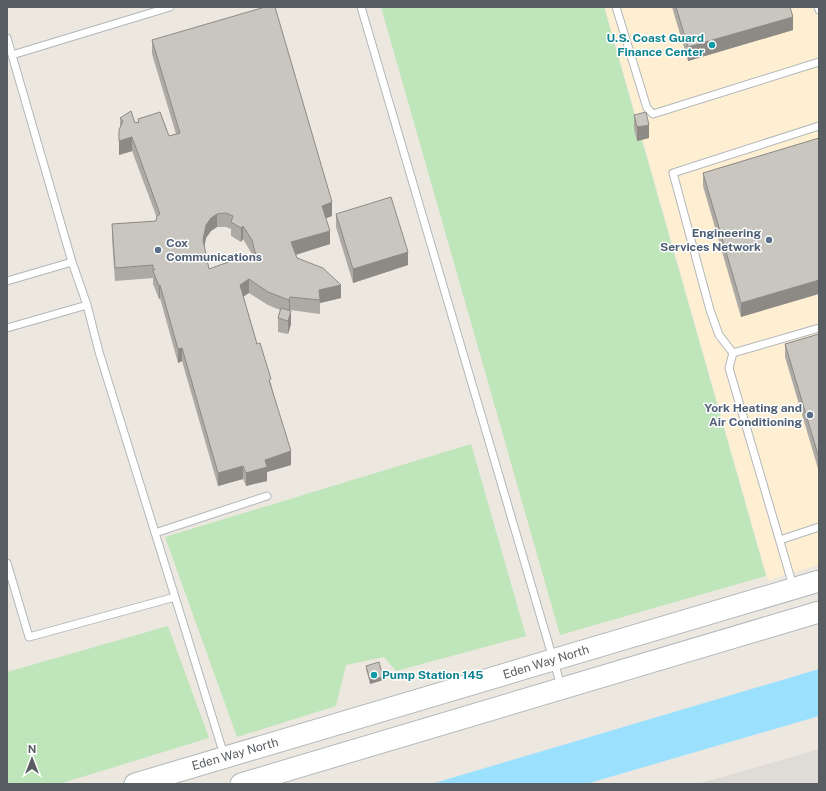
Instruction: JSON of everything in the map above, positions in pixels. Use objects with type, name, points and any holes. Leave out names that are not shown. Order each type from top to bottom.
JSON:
[{"type":"street","name":"Eden Way North","points":[[135,784],[819,581]]},
{"type":"street","points":[[241,784],[819,612]]},
{"type":"lane","points":[[12,55],[170,7]]},
{"type":"lane","points":[[361,7],[552,661],[562,689]]},
{"type":"lane","points":[[616,7],[647,108],[653,114],[819,62]]},
{"type":"lane","points":[[7,38],[99,352],[225,758]]},
{"type":"lane","points":[[733,353],[719,335],[710,310],[673,173],[819,126]]},
{"type":"lane","points":[[7,281],[72,262]]},
{"type":"lane","points":[[7,328],[86,304]]},
{"type":"lane","points":[[733,353],[819,328]]},
{"type":"lane","points":[[733,353],[729,368],[794,589]]},
{"type":"lane","points":[[155,533],[267,496]]},
{"type":"lane","points":[[780,540],[819,527]]},
{"type":"lane","points":[[7,563],[29,637],[175,596]]},
{"type":"shaded area","points":[[605,7],[819,7],[819,565],[768,580]]},
{"type":"shaded area","points":[[819,749],[819,784],[698,784]]},
{"type":"green space","points":[[381,7],[604,7],[766,576],[560,635]]},
{"type":"green space","points":[[471,444],[526,636],[396,671],[384,657],[346,665],[336,706],[237,737],[165,537]]},
{"type":"green space","points":[[168,626],[209,738],[59,784],[7,784],[7,672]]},
{"type":"water","points":[[819,669],[819,716],[586,784],[431,784]]},
{"type":"building","name":"Cox Communications","points":[[265,7],[275,7],[332,202],[322,206],[330,231],[291,242],[297,258],[323,268],[341,285],[319,290],[320,300],[290,297],[289,300],[268,292],[249,279],[240,285],[257,344],[260,343],[271,379],[269,380],[291,451],[265,460],[267,467],[246,473],[243,466],[218,473],[182,348],[178,349],[160,285],[159,286],[153,271],[155,269],[153,269],[153,265],[115,268],[112,224],[156,221],[157,216],[160,214],[132,137],[119,141],[119,130],[123,121],[120,118],[131,111],[135,123],[139,122],[138,119],[160,112],[169,136],[180,133],[152,40]],"holes":[[[226,213],[233,216],[231,222],[241,228],[243,226],[252,240],[256,256],[234,260],[209,269],[203,240],[206,225],[211,218],[217,214]]]},
{"type":"building","name":"U.S. Coast Guard Finance Center","points":[[676,7],[790,7],[793,17],[688,47]]},
{"type":"building","points":[[646,112],[649,125],[637,127],[634,115]]},
{"type":"building","name":"Engineering Services Network","points":[[819,138],[819,280],[741,303],[703,173]]},
{"type":"building","points":[[391,197],[408,252],[353,269],[336,214]]},
{"type":"building","points":[[281,308],[291,311],[288,321],[278,318]]},
{"type":"building","name":"York Heating and Air Conditioning","points":[[819,334],[819,458],[785,344]]},
{"type":"building","name":"Pump Station 145","points":[[379,662],[383,677],[370,680],[366,666]]},
{"type":"place","name":"U.S. Coast Guard Finance Center","points":[[712,45]]},
{"type":"place","name":"Engineering Services Network","points":[[769,240]]},
{"type":"place","name":"Cox Communications","points":[[158,250]]},
{"type":"place","name":"York Heating and Air Conditioning","points":[[810,415]]},
{"type":"place","name":"Pump Station 145","points":[[374,675]]}]
